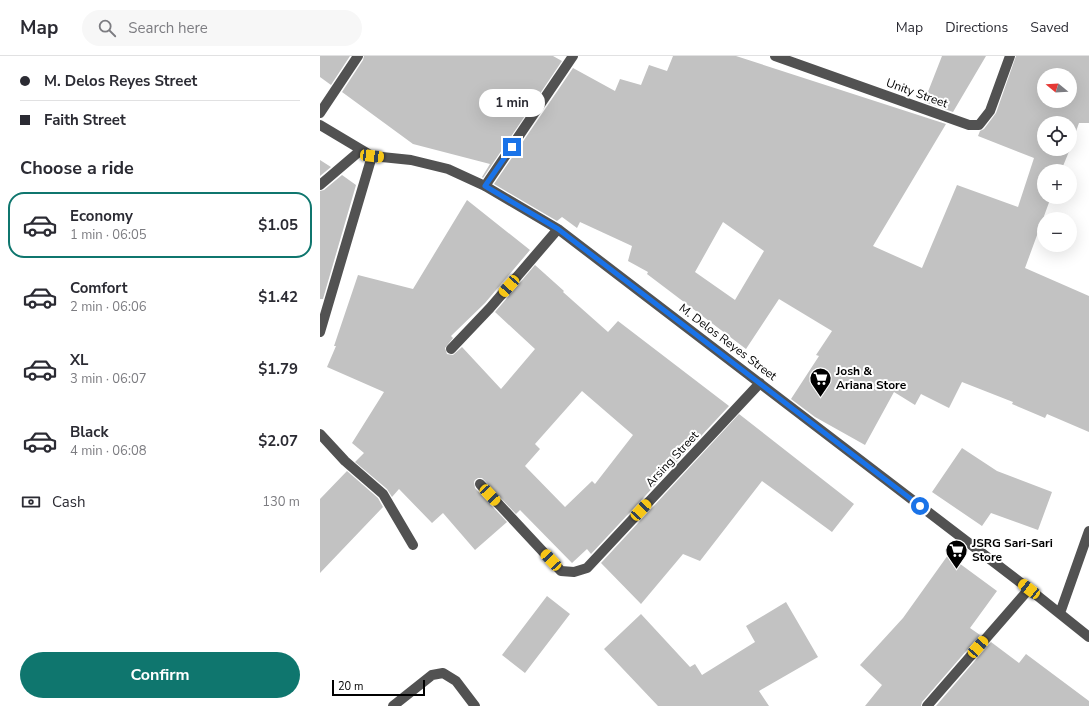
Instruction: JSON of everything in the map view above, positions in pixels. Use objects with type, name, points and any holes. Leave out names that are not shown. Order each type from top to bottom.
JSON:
[{"type":"street","points":[[320,113],[358,56]]},
{"type":"street","points":[[485,186],[573,56]]},
{"type":"street","name":"Unity Street","points":[[776,56],[969,126],[979,124],[990,111],[1010,56]]},
{"type":"street","name":"M. Delos Reyes Street","points":[[320,125],[372,156],[411,160],[448,169],[485,186],[558,229],[1029,589],[1089,637]]},
{"type":"street","points":[[320,185],[361,150]]},
{"type":"street","points":[[320,332],[372,156]]},
{"type":"street","points":[[451,350],[490,308],[558,229]]},
{"type":"street","name":"Arsing Street","points":[[480,484],[561,571],[574,572],[587,568],[760,383]]},
{"type":"street","points":[[320,435],[345,461],[383,494],[413,545]]},
{"type":"street","points":[[1060,613],[1089,531]]},
{"type":"street","points":[[927,706],[1029,589]]},
{"type":"street","points":[[393,706],[432,675],[443,673],[456,681],[476,706]]},
{"type":"building","points":[[320,56],[350,56],[331,85],[320,77]]},
{"type":"building","points":[[364,56],[553,56],[562,61],[483,178],[482,177],[490,164],[413,144],[342,92],[363,60]]},
{"type":"building","points":[[673,56],[736,56],[946,124],[873,246],[922,268],[957,185],[1018,207],[1034,158],[978,136],[980,131],[984,129],[996,113],[1016,56],[1089,56],[1089,123],[1079,123],[1077,129],[1077,116],[1037,116],[1037,156],[1067,156],[1064,164],[1037,164],[1037,204],[1048,204],[1046,212],[1037,212],[1037,235],[1025,268],[1089,296],[1089,432],[1047,414],[1045,418],[1012,404],[1013,402],[962,382],[949,408],[921,394],[915,405],[894,392],[865,445],[815,417],[791,399],[819,356],[816,355],[832,331],[779,299],[746,349],[647,274],[648,272],[628,261],[632,246],[580,222],[577,228],[562,217],[557,221],[494,184],[573,68],[615,91],[620,79],[641,85],[649,65],[667,71]],"holes":[[[723,222],[764,251],[735,300],[695,272]]]},
{"type":"building","points":[[942,56],[986,56],[953,112],[924,102]]},
{"type":"building","points":[[320,160],[331,167],[320,176]]},
{"type":"building","points":[[342,175],[356,185],[323,299],[320,299],[320,191],[324,190]]},
{"type":"building","points":[[467,200],[530,250],[485,303],[451,336],[453,338],[445,348],[447,354],[453,355],[462,347],[501,389],[535,349],[495,312],[535,265],[608,332],[618,321],[729,406],[591,554],[587,549],[572,563],[520,510],[516,514],[482,478],[478,478],[474,482],[475,488],[507,522],[475,550],[443,513],[432,523],[399,489],[392,497],[387,489],[355,462],[364,453],[352,443],[384,392],[327,367],[336,346],[334,346],[358,275],[413,289]],"holes":[[[582,391],[633,435],[595,484],[592,481],[565,507],[525,466],[540,449],[535,444]]]},
{"type":"building","points":[[739,414],[854,504],[832,532],[762,481],[700,561],[683,554],[641,604],[601,563]]},
{"type":"building","points":[[962,448],[997,471],[1052,492],[1038,530],[991,513],[982,526],[932,492]]},
{"type":"building","points":[[347,471],[378,498],[383,507],[320,573],[320,499]]},
{"type":"building","points":[[948,555],[997,591],[970,628],[980,635],[922,702],[921,706],[865,706],[882,685],[860,665],[903,618]]},
{"type":"building","points":[[547,596],[570,614],[525,673],[502,655]]},
{"type":"building","points":[[786,602],[818,657],[759,691],[769,706],[658,706],[604,649],[641,614],[690,667],[695,664],[702,675],[755,642],[746,626]]},
{"type":"building","points":[[991,642],[1019,663],[1026,654],[1089,701],[1089,706],[936,706]]},
{"type":"place","name":"Josh & Ariana Store","points":[[820,398]]},
{"type":"place","name":"JSRG Sari-Sari Store","points":[[956,570]]},
{"type":"route","points":[[512,147],[485,186],[558,229],[920,506]]}]
